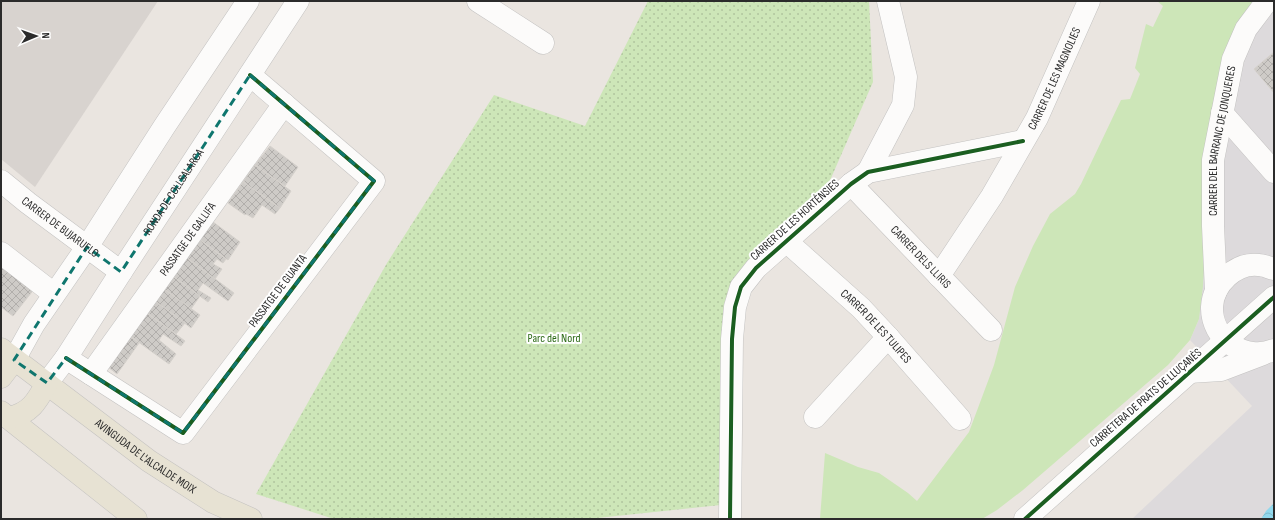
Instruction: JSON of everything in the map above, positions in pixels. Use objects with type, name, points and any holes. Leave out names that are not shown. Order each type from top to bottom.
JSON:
[{"type":"main road","points":[[1,378],[7,354]]},
{"type":"main road","name":"AVINGUDA DE L'ALCALDE MOIX","points":[[7,354],[149,461],[213,502],[252,519]]},
{"type":"main road","points":[[3,415],[23,414],[30,408],[47,383]]},
{"type":"main road","points":[[3,415],[136,519]]},
{"type":"street","points":[[7,354],[34,324],[87,247],[164,127],[248,1]]},
{"type":"street","name":"RONDA DE COLLSALARCA","points":[[47,383],[66,358],[298,1]]},
{"type":"street","points":[[478,1],[542,43]]},
{"type":"street","points":[[860,178],[903,105],[906,89],[906,77],[888,1]]},
{"type":"street","name":"CARRER DE LES MAGNOLIES","points":[[939,276],[992,196],[1037,118],[1089,1]]},
{"type":"street","name":"CARRER DEL BARRANC DE JONQUERES","points":[[1216,291],[1213,226],[1213,160],[1233,59],[1246,29],[1267,1]]},
{"type":"street","name":"PASSATGE DE GUANTA","points":[[66,358],[183,433],[374,181],[250,75]]},
{"type":"street","name":"PASSATGE DE GALLIFA","points":[[91,374],[284,104]]},
{"type":"street","points":[[1222,113],[1274,172]]},
{"type":"street","name":"CARRER DE LES HORTÈNSIES","points":[[730,519],[732,339],[735,307],[741,287],[756,268],[860,178],[1023,141]]},
{"type":"street","name":"CARRER DELS LLIRIS","points":[[860,178],[939,276],[991,330]]},
{"type":"street","name":"CARRER DE BUJARUELO","points":[[1,181],[28,203],[121,272]]},
{"type":"street","name":"CARRER DE LES TULIPES","points":[[786,241],[861,308],[960,419]]},
{"type":"street","points":[[1,253],[54,294]]},
{"type":"street","name":"CARRETERA DE PRATS DE LLUÇANÈS","points":[[1269,261],[1235,270],[1227,276],[1216,291],[1212,307],[1214,322],[1225,341],[1237,349],[1252,354],[1272,351]]},
{"type":"street","name":"CARRETERA DE PRATS DE LLUÇANÈS","points":[[1025,517],[1274,297]]},
{"type":"street","name":"CARRETERA DE PRATS DE LLUÇANÈS","points":[[1190,372],[1205,344],[1214,322]]},
{"type":"street","points":[[815,417],[888,337]]},
{"type":"street","name":"CARRETERA DE PRATS DE LLUÇANÈS","points":[[1190,372],[1221,370],[1272,351]]},
{"type":"highlighted area","points":[[250,75],[374,181],[183,433],[66,358],[47,383],[14,360],[87,247],[121,272]]},
{"type":"shaded area","points":[[1,1],[158,1],[35,187],[1,159]]},
{"type":"shaded area","points":[[1274,1],[1274,519],[1132,519],[1252,406],[1190,340],[1199,319],[1205,248],[1233,59]]},
{"type":"green space","name":"Parc del Nord","points":[[648,1],[869,1],[873,82],[814,217],[739,295],[730,504],[588,519],[334,519],[256,494],[387,263],[494,95],[585,126]]},
{"type":"green space","points":[[1157,1],[1267,1],[1246,29],[1205,248],[1203,286],[1199,319],[1190,340],[1168,365],[1023,490],[997,510],[982,519],[820,519],[825,453],[858,467],[879,473],[917,501],[969,432],[994,365],[1015,287],[1033,246],[1050,214],[1075,194],[1121,100],[1130,99],[1140,74],[1135,68],[1146,24],[1153,27],[1163,6]]},
{"type":"water","points":[[1274,503],[1274,519],[1261,519],[1266,511]]},
{"type":"building","points":[[1274,52],[1274,93],[1254,69]]},
{"type":"building","points":[[270,146],[298,167],[285,186],[255,165]]},
{"type":"building","points":[[255,165],[291,191],[280,208],[243,182]]},
{"type":"building","points":[[243,182],[280,208],[275,214],[262,205],[253,218],[246,214],[245,215],[228,203]]},
{"type":"building","points":[[213,222],[240,242],[228,260],[200,240]]},
{"type":"building","points":[[200,240],[226,259],[223,263],[217,259],[213,264],[222,269],[215,279],[187,258]]},
{"type":"building","points":[[187,258],[234,293],[228,301],[203,283],[198,290],[211,298],[208,302],[174,277]]},
{"type":"building","points":[[1,263],[35,288],[13,316],[1,307]]},
{"type":"building","points":[[174,277],[200,296],[191,309],[164,289]]},
{"type":"building","points":[[164,289],[200,315],[191,328],[155,301]]},
{"type":"building","points":[[155,301],[185,323],[176,334],[147,313]]},
{"type":"building","points":[[147,313],[185,341],[181,346],[163,334],[159,340],[176,354],[169,364],[130,336]]},
{"type":"building","points":[[130,336],[139,343],[117,374],[108,367]]},
{"type":"cycle path","points":[[66,358],[183,433],[374,181],[250,75]]},
{"type":"cycle path","points":[[730,519],[732,339],[735,307],[741,287],[756,268],[851,184],[868,172],[1023,141]]},
{"type":"cycle path","points":[[1025,519],[1274,297]]}]
